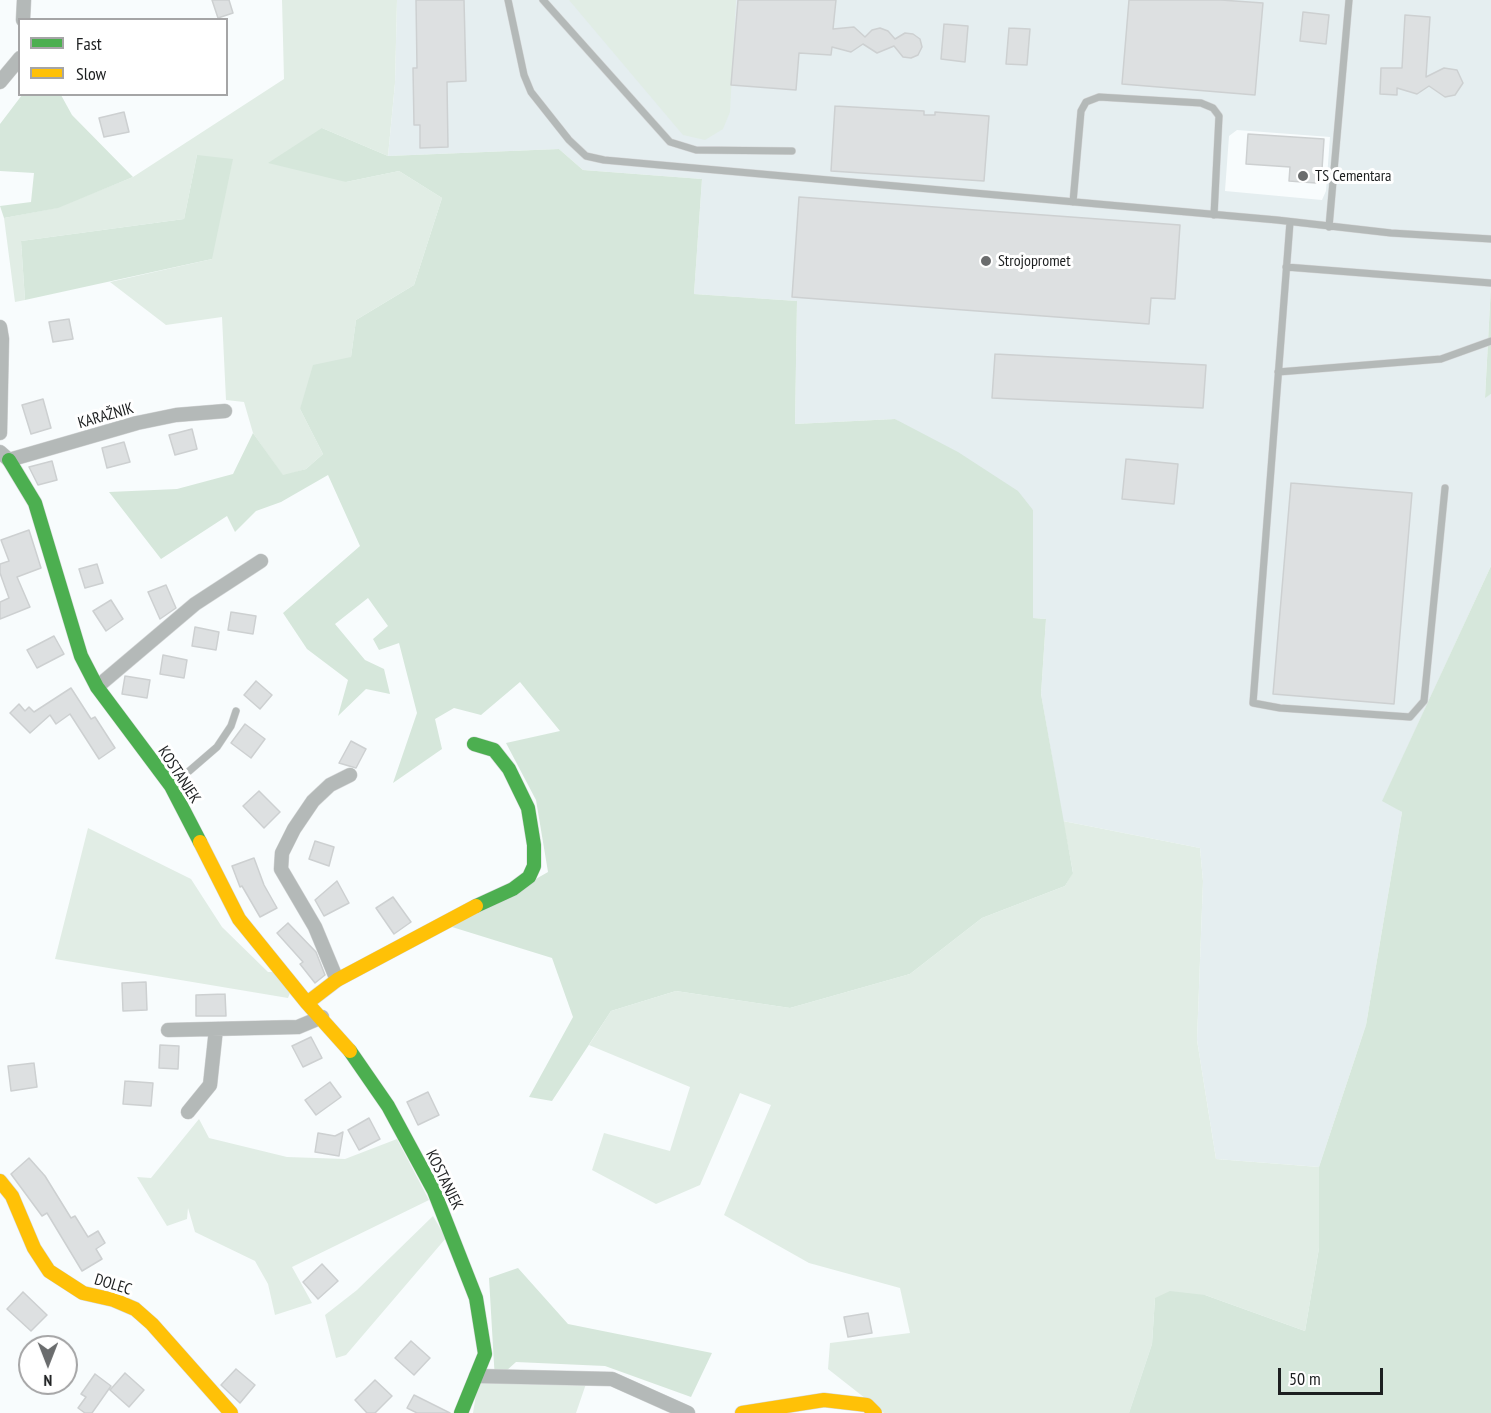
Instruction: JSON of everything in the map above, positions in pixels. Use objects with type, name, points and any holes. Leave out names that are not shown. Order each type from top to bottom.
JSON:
[{"type":"street","points":[[23,18],[24,0]]},
{"type":"street","points":[[0,82],[18,60]]},
{"type":"street","points":[[0,327],[2,362],[0,433]]},
{"type":"street","name":"KARAŽNIK","points":[[4,456],[176,415],[225,411]]},
{"type":"street","name":"KOSTANJEK","points":[[4,456],[35,503],[81,656],[97,687],[171,786],[239,919],[307,1003],[353,1054],[388,1106],[434,1191],[476,1298],[485,1354],[461,1413]]},
{"type":"street","points":[[97,687],[195,604],[261,561]]},
{"type":"street","points":[[307,1003],[337,980],[487,900],[513,889],[529,877],[534,866],[534,845],[528,808],[509,769],[494,750],[474,744]]},
{"type":"street","points":[[337,980],[315,927],[281,869],[282,853],[294,829],[313,801],[330,785],[350,775]]},
{"type":"street","points":[[168,1030],[298,1027],[322,1017]]},
{"type":"street","points":[[188,1112],[210,1085],[216,1029]]},
{"type":"street","name":"DOLEC","points":[[0,1181],[12,1196],[34,1248],[49,1271],[83,1293],[114,1300],[135,1309],[152,1324],[231,1413]]},
{"type":"street","points":[[476,1376],[612,1378],[688,1413]]},
{"type":"street","points":[[742,1413],[824,1400],[867,1405],[875,1413]]},
{"type":"lane","points":[[508,0],[524,75],[531,92],[568,140],[586,156],[636,163],[1214,214],[1329,227],[1491,239]]},
{"type":"lane","points":[[543,0],[670,142],[696,150],[792,150]]},
{"type":"lane","points":[[1329,227],[1349,0]]},
{"type":"lane","points":[[1073,202],[1081,111],[1086,102],[1099,97],[1201,103],[1213,108],[1219,116],[1214,214]]},
{"type":"lane","points":[[1290,222],[1253,703],[1280,708],[1410,717],[1424,701],[1445,488]]},
{"type":"lane","points":[[1286,267],[1491,283]]},
{"type":"lane","points":[[1278,372],[1441,359],[1491,341]]},
{"type":"lane","points":[[171,786],[217,747],[231,726],[236,711]]},
{"type":"shaded area","points":[[282,0],[397,0],[395,83],[388,156],[322,128],[346,182],[399,171],[442,198],[414,285],[356,320],[351,357],[300,409],[323,454],[306,469],[283,476],[253,433],[244,402],[226,400],[222,317],[166,325],[110,282],[212,259],[197,155],[184,219],[21,241],[25,300],[15,302],[4,218],[56,208],[133,177],[284,79]]},
{"type":"shaded area","points":[[397,0],[1491,0],[1491,285],[1485,397],[1491,394],[1491,566],[1383,800],[1402,812],[1366,1025],[1319,1167],[1216,1159],[1197,1040],[1203,881],[1200,848],[1063,821],[1041,694],[1046,619],[1033,618],[1033,510],[895,419],[795,424],[797,301],[694,294],[702,179],[583,170],[559,149],[388,156],[395,83]],"holes":[[[1237,130],[1330,137],[1326,191],[1322,200],[1225,191],[1229,136]]]},
{"type":"shaded area","points":[[569,0],[736,0],[730,112],[723,129],[705,140],[683,135]]},
{"type":"shaded area","points":[[1063,821],[1200,848],[1203,881],[1197,1040],[1216,1159],[1319,1167],[1319,1248],[1305,1331],[1205,1295],[1155,1298],[1152,1344],[1129,1413],[884,1413],[828,1369],[830,1343],[910,1333],[900,1288],[809,1263],[724,1215],[771,1105],[740,1093],[700,1185],[656,1204],[592,1170],[604,1133],[670,1151],[690,1087],[589,1045],[611,1011],[676,991],[790,1008],[910,974],[982,918],[1065,886],[1073,872]]},
{"type":"shaded area","points":[[88,828],[191,879],[222,927],[268,972],[274,972],[290,993],[288,998],[55,959]]},
{"type":"shaded area","points":[[199,1119],[209,1138],[287,1157],[345,1159],[397,1139],[429,1200],[292,1267],[312,1303],[275,1315],[268,1284],[255,1261],[195,1232],[188,1208],[187,1219],[167,1226],[137,1177],[151,1178]]},
{"type":"shaded area","points":[[433,1216],[446,1238],[346,1355],[336,1358],[325,1315],[357,1290]]},
{"type":"shaded area","points":[[587,1381],[576,1413],[473,1413],[478,1382],[528,1384]]},
{"type":"green space","points":[[21,96],[62,96],[72,115],[133,177],[58,208],[4,218],[0,206],[31,202],[34,173],[0,171],[0,124]]},
{"type":"green space","points":[[322,128],[388,156],[559,149],[583,170],[702,179],[694,294],[797,301],[795,424],[895,419],[958,452],[1018,491],[1033,510],[1033,618],[1046,619],[1041,694],[1073,873],[1065,886],[982,918],[910,974],[790,1008],[676,991],[611,1011],[552,1101],[529,1097],[573,1017],[552,958],[452,927],[548,872],[536,800],[506,743],[560,731],[520,682],[481,715],[454,708],[435,719],[442,749],[393,783],[417,713],[399,643],[379,650],[373,639],[388,626],[368,598],[335,624],[365,660],[384,669],[390,694],[366,689],[338,716],[348,680],[307,649],[283,613],[360,546],[328,475],[281,502],[256,511],[235,532],[227,516],[161,559],[109,492],[177,489],[233,474],[253,433],[283,475],[306,469],[323,454],[300,409],[313,365],[351,357],[356,320],[414,285],[442,198],[399,171],[346,182],[268,163]]},
{"type":"green space","points":[[197,155],[233,159],[212,259],[25,300],[21,241],[184,219]]},
{"type":"green space","points":[[1491,285],[1491,394],[1485,398]]},
{"type":"green space","points":[[1491,566],[1491,1413],[1129,1413],[1152,1344],[1155,1298],[1170,1291],[1205,1295],[1305,1331],[1319,1248],[1319,1167],[1366,1025],[1402,812],[1382,801]]},
{"type":"green space","points":[[518,1268],[568,1324],[712,1353],[691,1397],[605,1366],[516,1362],[495,1381],[489,1278]]},
{"type":"building","points":[[212,0],[229,0],[233,13],[218,18]]},
{"type":"building","points":[[416,0],[464,0],[466,81],[447,82],[448,147],[420,148],[420,125],[414,125],[413,68],[417,68]]},
{"type":"building","points":[[738,0],[836,0],[833,29],[854,27],[865,37],[872,30],[880,28],[888,31],[895,39],[905,33],[913,34],[920,39],[922,47],[918,55],[911,58],[903,57],[894,46],[877,53],[863,44],[851,52],[832,47],[831,55],[799,53],[796,90],[731,85]]},
{"type":"building","points":[[1129,0],[1221,0],[1263,3],[1255,95],[1122,84]]},
{"type":"building","points":[[1303,12],[1329,15],[1326,44],[1300,41]]},
{"type":"building","points":[[1405,15],[1430,17],[1426,77],[1444,68],[1457,70],[1463,83],[1455,95],[1445,97],[1429,86],[1417,94],[1397,88],[1397,95],[1380,94],[1381,68],[1402,68]]},
{"type":"building","points":[[944,24],[968,26],[965,62],[941,59]]},
{"type":"building","points":[[1009,28],[1030,29],[1027,65],[1006,64]]},
{"type":"building","points":[[835,106],[924,111],[924,115],[935,115],[935,112],[989,116],[984,181],[831,171]]},
{"type":"building","points":[[124,112],[129,132],[104,137],[99,118]]},
{"type":"building","points":[[1248,134],[1324,139],[1322,169],[1317,169],[1316,183],[1289,181],[1290,167],[1246,164]]},
{"type":"building","name":"Strojopromet","points":[[799,197],[1180,225],[1175,299],[1151,298],[1149,324],[792,297]]},
{"type":"building","points":[[69,319],[73,339],[53,342],[49,322]]},
{"type":"building","points":[[995,354],[1206,365],[1203,408],[992,398]]},
{"type":"building","points":[[43,399],[51,428],[31,434],[22,405]]},
{"type":"building","points":[[192,429],[197,449],[175,455],[169,435]]},
{"type":"building","points":[[124,442],[130,462],[107,468],[102,448]]},
{"type":"building","points":[[1126,459],[1178,464],[1174,504],[1122,499]]},
{"type":"building","points":[[52,461],[57,480],[38,485],[29,467]]},
{"type":"building","points":[[1291,483],[1412,493],[1394,704],[1273,694]]},
{"type":"building","points":[[29,530],[41,568],[17,577],[30,607],[0,619],[0,602],[9,598],[0,573],[0,564],[9,561],[1,540]]},
{"type":"building","points":[[97,564],[103,583],[85,588],[79,569]]},
{"type":"building","points":[[166,585],[176,608],[160,619],[148,592]]},
{"type":"building","points":[[111,600],[123,619],[106,631],[93,611]]},
{"type":"building","points":[[231,612],[256,616],[253,634],[228,630]]},
{"type":"building","points":[[195,627],[219,632],[216,650],[192,646]]},
{"type":"building","points":[[54,636],[64,654],[37,668],[27,650]]},
{"type":"building","points":[[163,655],[187,660],[184,678],[160,674]]},
{"type":"building","points":[[125,676],[150,680],[147,698],[122,694]]},
{"type":"building","points":[[256,681],[272,695],[260,709],[244,695]]},
{"type":"building","points":[[71,688],[91,719],[95,717],[115,748],[99,759],[70,714],[56,724],[50,715],[30,733],[10,713],[19,704],[25,711],[29,707],[34,712]]},
{"type":"building","points":[[245,724],[265,739],[251,758],[231,743]]},
{"type":"building","points":[[351,741],[366,749],[356,768],[339,763]]},
{"type":"building","points":[[259,791],[280,812],[264,828],[243,806]]},
{"type":"building","points":[[315,841],[334,847],[329,866],[309,859]]},
{"type":"building","points":[[254,858],[264,885],[277,908],[260,917],[242,886],[240,887],[232,866]]},
{"type":"building","points":[[337,881],[349,903],[324,916],[315,900]]},
{"type":"building","points":[[393,897],[411,922],[394,934],[376,908]]},
{"type":"building","points":[[288,923],[316,952],[325,975],[315,983],[300,964],[303,962],[277,933]]},
{"type":"building","points":[[146,982],[147,1010],[123,1011],[122,983]]},
{"type":"building","points":[[225,994],[226,1016],[196,1016],[196,995]]},
{"type":"building","points":[[311,1037],[322,1058],[303,1067],[292,1046]]},
{"type":"building","points":[[160,1045],[179,1046],[178,1069],[159,1068]]},
{"type":"building","points":[[34,1063],[37,1087],[11,1091],[8,1066]]},
{"type":"building","points":[[125,1081],[153,1083],[151,1106],[123,1104]]},
{"type":"building","points":[[330,1082],[341,1097],[316,1115],[305,1100]]},
{"type":"building","points":[[428,1092],[439,1115],[418,1125],[407,1102]]},
{"type":"building","points":[[369,1118],[380,1139],[359,1150],[348,1130]]},
{"type":"building","points":[[343,1132],[339,1156],[315,1152],[318,1133],[335,1136]]},
{"type":"building","points":[[29,1158],[45,1176],[71,1218],[75,1216],[88,1237],[98,1231],[105,1243],[96,1249],[102,1259],[82,1271],[47,1213],[42,1216],[11,1174]]},
{"type":"building","points":[[322,1264],[338,1281],[318,1299],[303,1282]]},
{"type":"building","points":[[23,1292],[47,1315],[31,1331],[7,1309]]},
{"type":"building","points":[[868,1313],[872,1333],[848,1337],[844,1317]]},
{"type":"building","points":[[411,1341],[430,1358],[414,1375],[395,1358]]},
{"type":"building","points":[[236,1369],[255,1385],[240,1403],[221,1385]]},
{"type":"building","points":[[125,1373],[144,1390],[129,1407],[110,1390]]},
{"type":"building","points":[[95,1374],[111,1386],[92,1413],[85,1413],[78,1408],[86,1397],[81,1394]]},
{"type":"building","points":[[375,1380],[392,1396],[375,1413],[367,1413],[355,1400]]},
{"type":"building","points":[[414,1395],[450,1413],[417,1413],[407,1408]]},
{"type":"traffic: fast","points":[[9,460],[35,503],[81,656],[97,687],[171,786],[200,842]]},
{"type":"traffic: fast","points":[[474,744],[494,750],[509,769],[528,808],[534,845],[534,866],[529,877],[513,889],[476,906]]},
{"type":"traffic: fast","points":[[350,1051],[388,1106],[434,1191],[476,1298],[485,1354],[461,1413]]},
{"type":"traffic: slow","points":[[200,842],[239,919],[307,1003],[350,1051]]},
{"type":"traffic: slow","points":[[307,1003],[337,980],[476,906]]},
{"type":"traffic: slow","points":[[0,1181],[12,1196],[34,1248],[49,1271],[83,1293],[114,1300],[135,1309],[152,1324],[231,1413]]},
{"type":"traffic: slow","points":[[742,1413],[824,1400],[867,1405],[875,1413]]},
{"type":"place","name":"TS Cementara","points":[[1303,176]]},
{"type":"place","name":"Strojopromet","points":[[986,261]]}]
